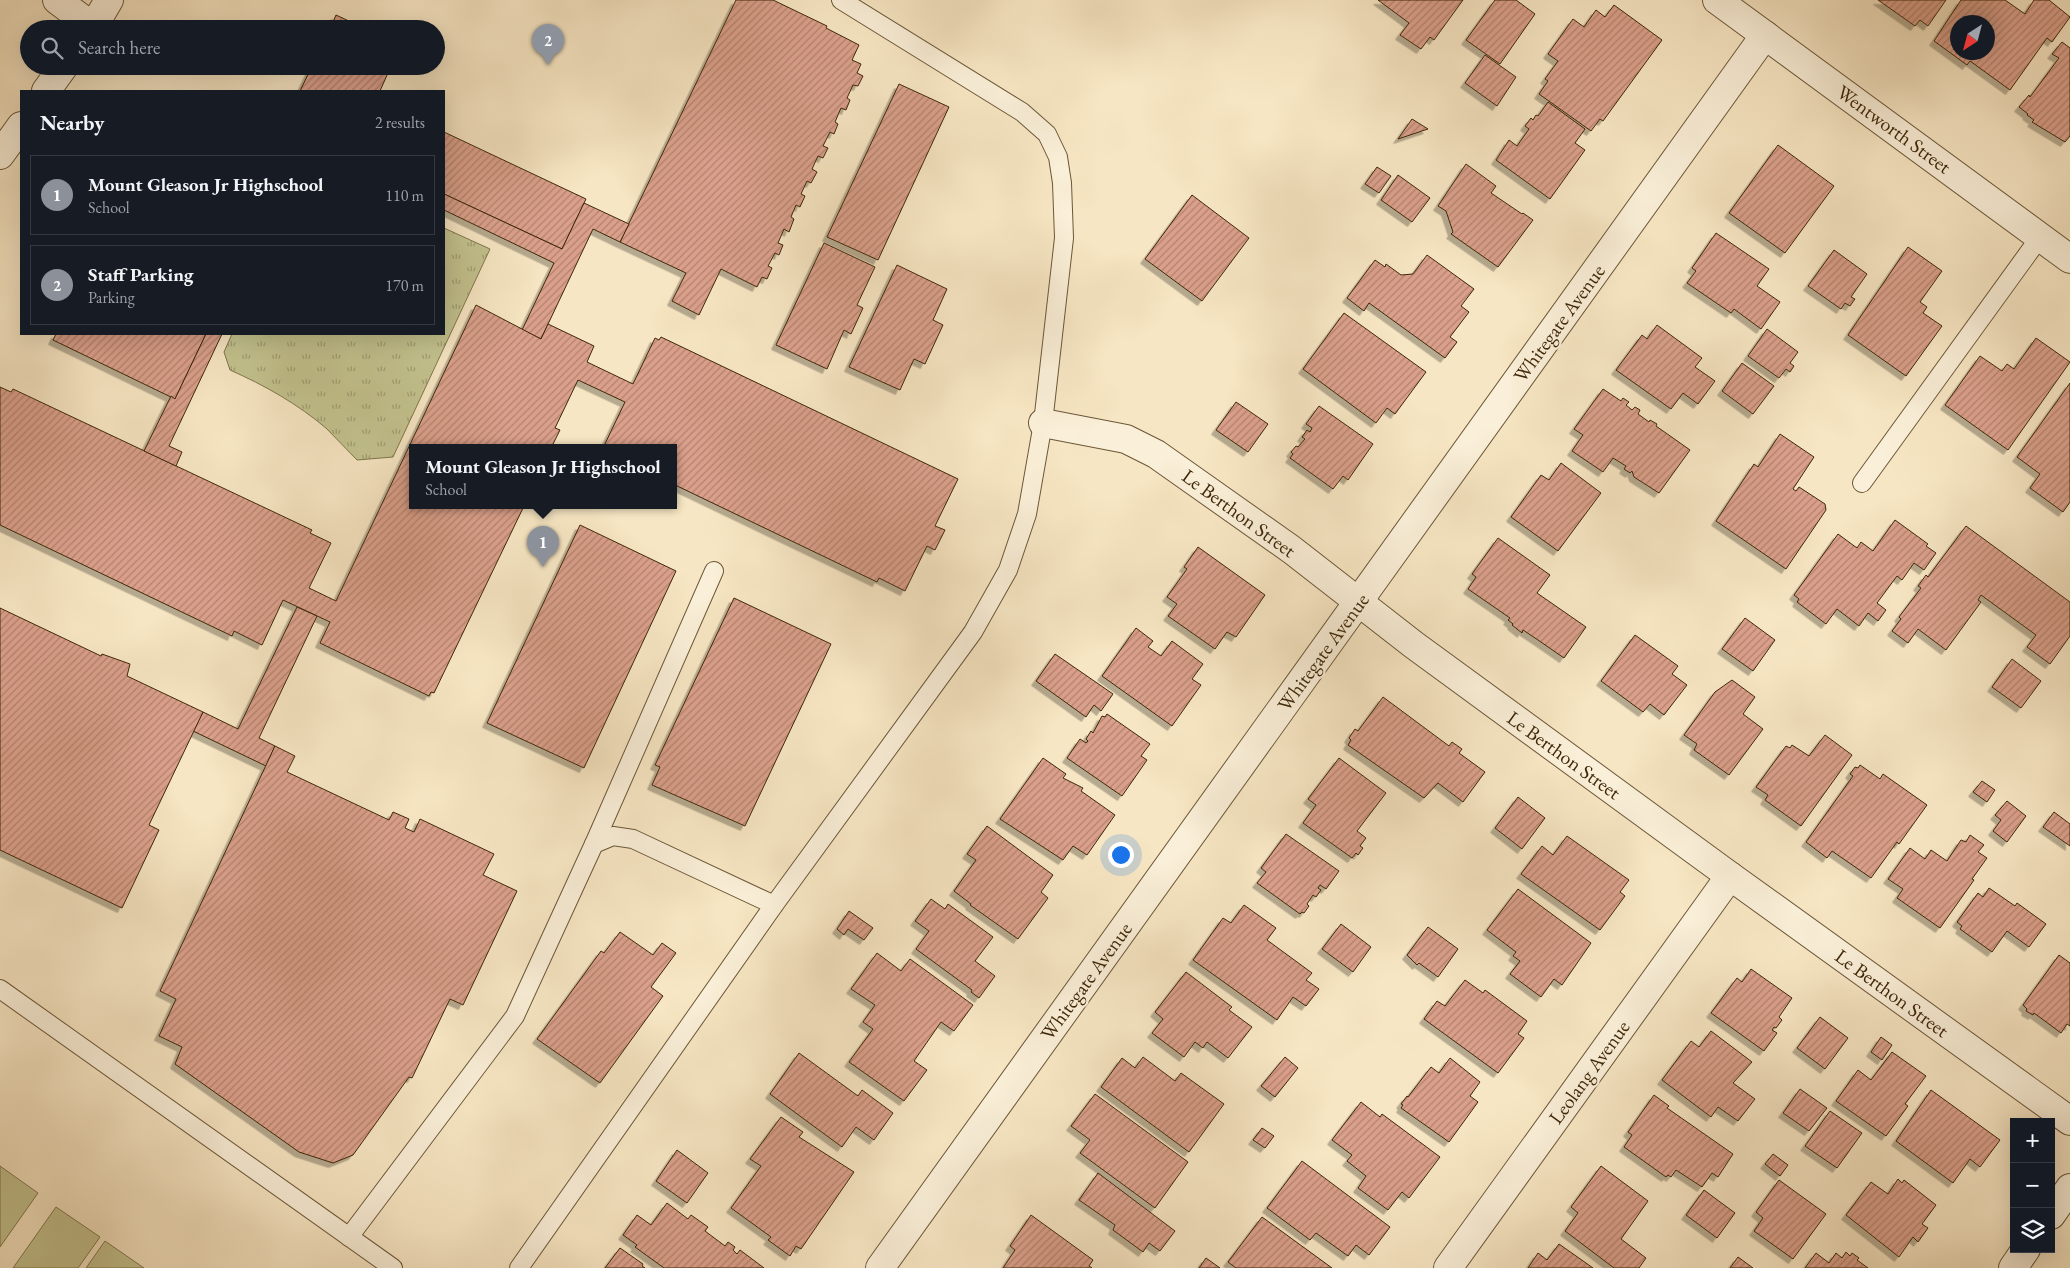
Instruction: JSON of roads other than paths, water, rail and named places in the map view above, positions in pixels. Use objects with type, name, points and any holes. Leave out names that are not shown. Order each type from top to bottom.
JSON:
[{"type":"street","points":[[57,0],[82,20]]},
{"type":"street","points":[[97,20],[109,0]]},
{"type":"street","name":"Wentworth Street","points":[[1717,0],[2070,259]]},
{"type":"street","name":"Whitegate Avenue","points":[[880,1268],[1765,35]]},
{"type":"street","points":[[47,90],[58,75]]},
{"type":"street","points":[[0,155],[20,127]]},
{"type":"street","name":"Le Berthon Street","points":[[1043,423],[1126,439],[1156,454],[1292,550],[1358,603],[1730,876],[2070,1121]]},
{"type":"street","name":"Leolang Avenue","points":[[1448,1268],[1730,876]]},
{"type":"street","points":[[2055,1209],[2070,1188]]},
{"type":"street","points":[[2013,1268],[2023,1253]]},
{"type":"lane","points":[[519,1268],[774,905],[973,632],[1008,570],[1027,514],[1043,423],[1064,238],[1062,183],[1058,157],[1047,134],[1022,112],[841,0]]},
{"type":"lane","points":[[1862,483],[2040,237]]},
{"type":"lane","points":[[349,1236],[515,1016],[594,844],[714,571]]},
{"type":"lane","points":[[594,844],[613,836],[633,838],[774,905]]},
{"type":"lane","points":[[0,988],[393,1268]]},
{"type":"place","name":"Staff Parking","points":[[548,65]]},
{"type":"place","name":"Mount Gleason Jr Highschool","points":[[543,567]]}]
